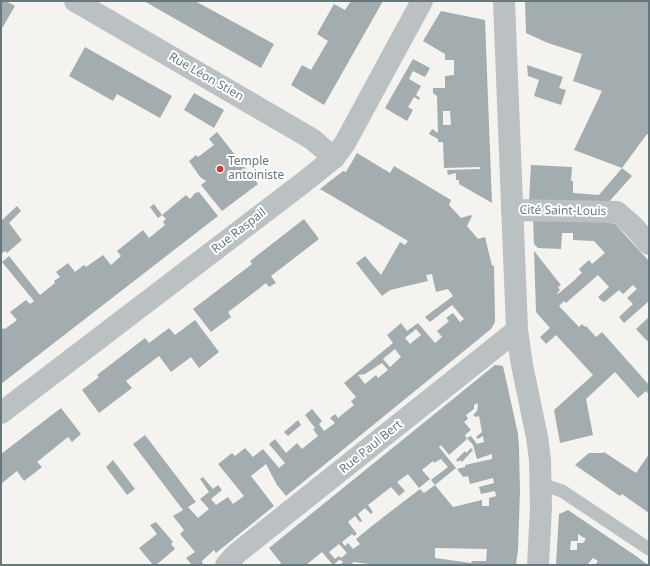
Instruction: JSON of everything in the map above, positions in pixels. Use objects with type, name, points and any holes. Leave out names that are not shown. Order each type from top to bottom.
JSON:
[{"type":"street","name":"Rue Léon Stien","points":[[74,1],[312,139],[334,158]]},
{"type":"street","name":"Rue Raspail","points":[[1,413],[334,158],[345,143],[422,1]]},
{"type":"street","points":[[504,1],[517,330],[522,364],[537,437],[541,486],[538,565]]},
{"type":"street","name":"Cité Saint-Louis","points":[[512,210],[617,212],[632,225],[649,244]]},
{"type":"street","name":"Rue Paul Bert","points":[[226,565],[236,554],[517,330]]},
{"type":"lane","points":[[541,486],[557,489],[566,493],[649,549]]},
{"type":"building","points":[[1,1],[6,1],[15,6],[1,30]]},
{"type":"building","points":[[144,1],[195,1],[274,44],[261,68]]},
{"type":"building","points":[[351,1],[383,1],[324,105],[291,85],[302,65],[311,70],[328,41],[317,34],[334,4],[345,10]]},
{"type":"building","points":[[525,1],[649,1],[649,136],[647,134],[622,168],[574,150],[602,91],[573,81],[582,54],[548,43],[526,33]]},
{"type":"building","points":[[441,11],[485,20],[492,203],[459,184],[459,180],[456,180],[456,173],[448,175],[447,170],[480,169],[480,167],[444,168],[443,142],[438,142],[438,139],[429,134],[432,129],[438,133],[437,96],[433,93],[433,88],[445,88],[445,76],[454,75],[454,60],[445,60],[445,54],[423,41]],"holes":[[[443,111],[450,111],[451,125],[443,125]]]},
{"type":"building","points":[[85,47],[172,96],[160,118],[117,94],[113,101],[69,76]]},
{"type":"building","points":[[413,59],[430,68],[425,77],[413,71],[409,79],[421,86],[416,95],[420,98],[419,100],[414,97],[408,107],[413,110],[407,121],[385,108]]},
{"type":"building","points":[[527,65],[563,77],[559,88],[566,90],[561,105],[534,96],[539,80],[528,76]]},
{"type":"building","points":[[194,93],[224,110],[214,128],[184,110]]},
{"type":"building","name":"Temple antoiniste","points":[[217,132],[258,184],[222,211],[201,185],[206,181],[200,177],[189,161],[196,155],[198,157],[214,145],[209,139]]},
{"type":"building","points":[[357,153],[390,173],[394,166],[451,200],[449,205],[461,218],[472,216],[467,226],[478,239],[485,237],[492,266],[494,265],[495,322],[491,329],[286,496],[277,485],[266,464],[251,476],[274,506],[216,553],[214,550],[202,561],[203,565],[192,565],[186,558],[195,552],[180,534],[184,530],[173,516],[183,510],[133,444],[145,435],[196,502],[188,507],[198,518],[209,509],[200,499],[209,492],[200,479],[203,477],[213,489],[218,485],[222,490],[211,499],[216,505],[228,497],[233,504],[244,496],[218,464],[232,453],[235,456],[245,448],[253,457],[263,449],[279,468],[285,463],[269,444],[275,439],[286,453],[297,443],[302,449],[318,436],[313,429],[315,428],[305,415],[312,409],[322,421],[319,424],[324,431],[335,423],[330,418],[335,414],[338,418],[354,405],[351,401],[356,397],[344,383],[393,343],[387,335],[401,323],[407,331],[418,323],[435,343],[442,337],[437,331],[449,321],[446,318],[453,313],[460,322],[464,319],[452,305],[430,322],[425,317],[453,296],[448,289],[436,292],[432,274],[426,275],[428,281],[390,290],[382,296],[356,263],[365,256],[381,275],[400,242],[405,245],[408,241],[320,189],[343,171],[346,172]],"holes":[[[416,329],[421,335],[410,344],[405,338]],[[395,349],[401,357],[390,367],[383,359]],[[382,363],[388,370],[378,378],[376,375],[365,384],[358,375],[365,374]]]},
{"type":"building","points":[[531,165],[572,167],[571,181],[573,181],[573,193],[599,195],[622,168],[632,176],[606,205],[529,201]]},
{"type":"building","points":[[199,192],[218,216],[1,384],[1,330],[4,328],[5,329],[17,320],[10,312],[26,300],[30,304],[34,301],[2,262],[9,256],[40,295],[55,283],[54,281],[60,277],[56,272],[68,263],[75,272],[84,265],[86,267],[103,255],[111,265],[121,256],[117,251],[143,230],[149,238],[165,225],[163,222],[166,219],[162,215],[186,195],[190,199],[195,193]]},
{"type":"building","points":[[154,204],[162,215],[158,218],[150,207]]},
{"type":"building","points":[[17,206],[21,211],[9,223],[22,240],[7,253],[5,251],[1,254],[1,221]]},
{"type":"building","points":[[533,217],[603,221],[615,224],[649,261],[649,301],[624,323],[619,317],[633,304],[627,298],[637,289],[633,285],[623,294],[619,290],[603,302],[598,297],[609,287],[598,275],[566,303],[564,301],[559,306],[579,327],[582,324],[585,327],[586,326],[596,337],[602,332],[649,385],[649,395],[646,391],[638,398],[615,372],[586,399],[593,435],[560,443],[554,410],[593,375],[556,335],[546,344],[540,337],[550,328],[536,312],[534,251],[561,285],[558,287],[560,290],[557,293],[558,294],[582,273],[579,269],[589,260],[592,264],[605,253],[594,241],[573,240],[573,233],[562,233],[561,249],[538,248],[534,244]]},
{"type":"building","points":[[304,219],[319,239],[271,276],[276,283],[269,287],[266,283],[228,312],[231,317],[211,332],[193,309],[252,264],[250,261]]},
{"type":"building","points":[[649,317],[649,340],[647,341],[636,329]]},
{"type":"building","points":[[195,320],[219,352],[199,368],[191,357],[171,372],[159,356],[126,381],[132,388],[99,413],[82,390],[99,377],[97,375],[145,338],[149,343],[169,328],[175,335]]},
{"type":"building","points":[[495,365],[503,366],[518,434],[519,448],[520,491],[516,565],[378,565],[353,562],[352,565],[341,565],[343,561],[339,560],[333,565],[322,552],[306,565],[280,565],[281,563],[269,548]],"holes":[[[477,403],[477,411],[473,415],[476,417],[479,416],[482,432],[476,437],[478,439],[483,436],[484,442],[477,444],[471,436],[467,438],[473,445],[477,459],[492,454],[492,459],[465,465],[465,467],[457,469],[463,477],[468,476],[470,484],[493,478],[494,483],[479,487],[481,494],[495,491],[496,496],[489,498],[489,506],[482,506],[482,500],[453,507],[435,485],[456,468],[439,447],[441,445],[449,455],[467,439],[465,435],[471,430],[464,422],[468,419],[466,415],[474,409],[474,405]],[[441,459],[448,467],[431,480],[435,485],[424,493],[420,489],[377,522],[356,539],[360,544],[353,549],[348,543],[345,546],[342,542],[352,534],[354,536],[357,534],[348,522],[355,516],[360,522],[362,521],[358,514],[365,508],[371,514],[373,512],[368,505],[391,487],[399,496],[405,491],[397,482],[408,474],[419,488],[430,479],[422,470],[433,461],[434,463]],[[339,544],[347,553],[341,558],[339,556],[335,559],[329,552]],[[435,548],[487,549],[486,561],[472,561],[471,563],[435,558]]]},
{"type":"building","points":[[61,408],[81,434],[72,442],[68,437],[37,462],[42,467],[24,481],[17,471],[1,484],[1,454]]},
{"type":"building","points":[[298,420],[301,425],[288,436],[284,432]]},
{"type":"building","points":[[471,448],[473,450],[462,462],[460,460],[458,462],[456,460],[465,451],[466,453]]},
{"type":"building","points":[[604,452],[636,473],[649,454],[649,513],[622,494],[620,496],[575,465],[589,453]]},
{"type":"building","points":[[113,460],[135,489],[127,495],[106,467]]},
{"type":"building","points":[[568,510],[648,565],[595,565],[598,561],[593,558],[587,565],[556,565],[559,514]],"holes":[[[578,534],[586,539],[583,543],[577,543],[577,550],[570,550],[571,541],[578,541]]]},
{"type":"building","points":[[156,522],[173,542],[171,544],[175,549],[156,565],[153,565],[139,548],[157,534],[150,525]]},
{"type":"place","name":"Temple antoiniste","points":[[220,169]]}]
